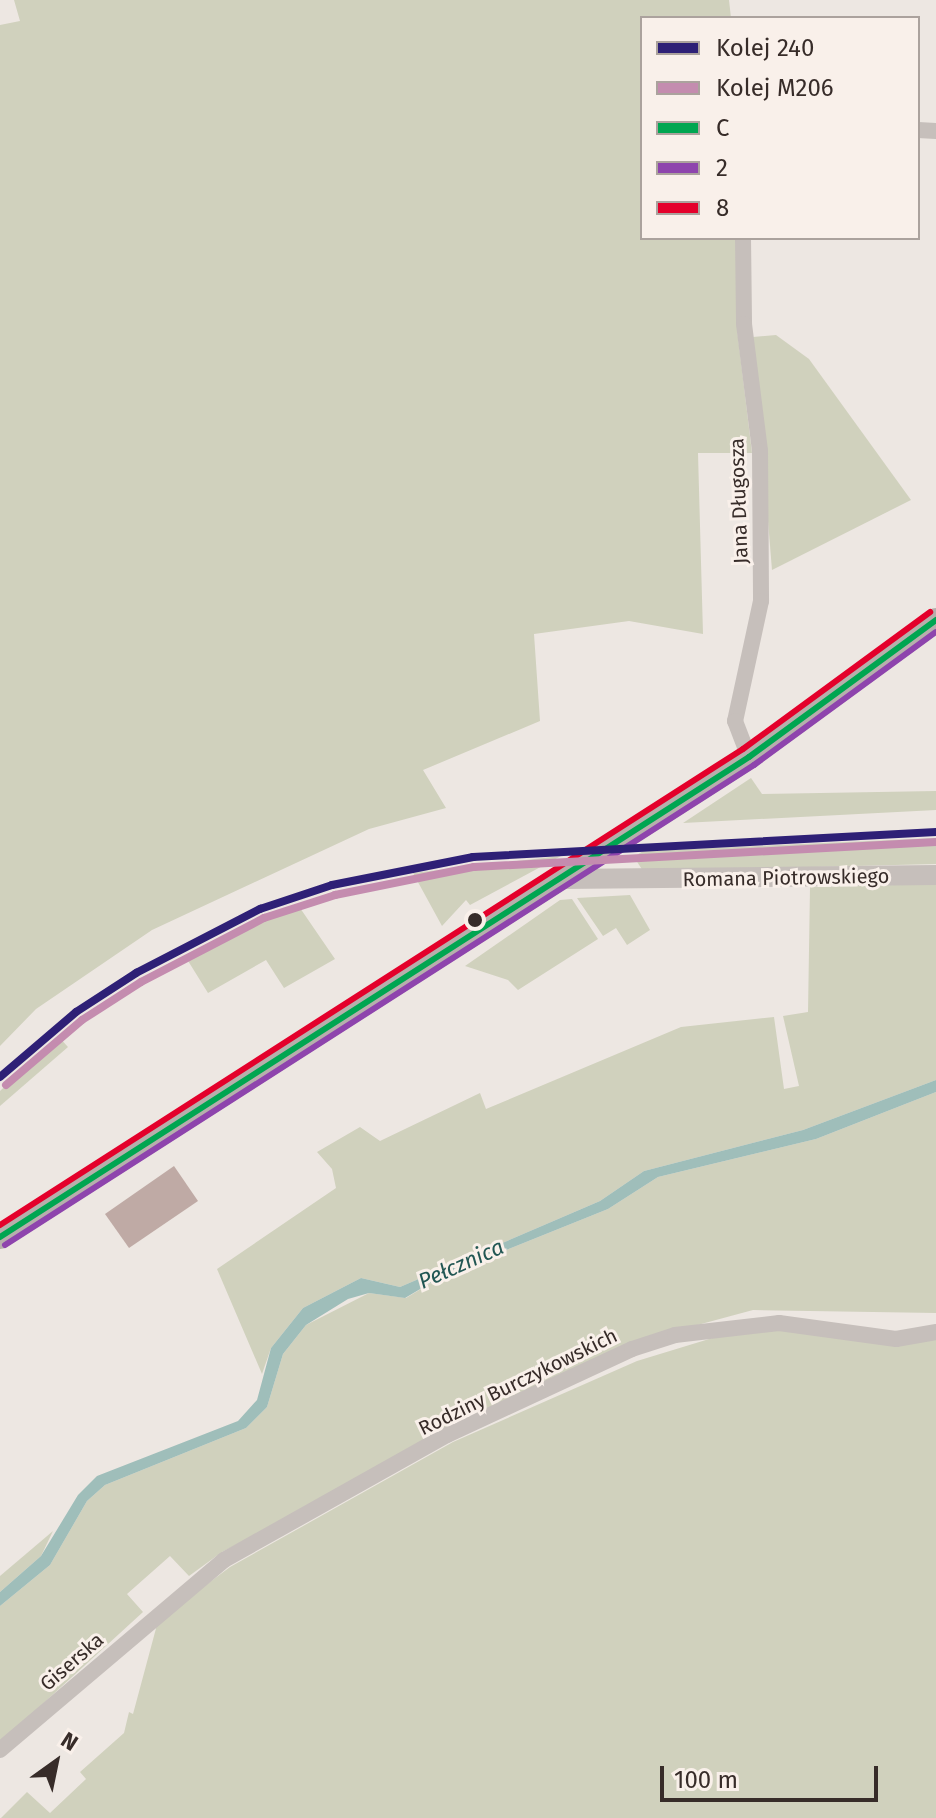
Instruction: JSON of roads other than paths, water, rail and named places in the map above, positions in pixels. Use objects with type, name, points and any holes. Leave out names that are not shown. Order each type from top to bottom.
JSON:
[{"type":"main road","points":[[0,1237],[749,757],[936,620]]},
{"type":"street","name":"Jana Długosza","points":[[743,240],[744,324],[760,451],[761,601],[735,721],[749,757]]},
{"type":"street","points":[[597,855],[617,876],[637,882]]},
{"type":"street","name":"Romana Piotrowskiego","points":[[562,879],[637,882],[936,875]]},
{"type":"street","name":"Rodziny Burczykowskich","points":[[170,1604],[224,1560],[447,1435],[632,1349],[675,1335],[779,1323],[870,1337],[931,1331]]},
{"type":"street","name":"Giserska","points":[[0,1750],[170,1604]]},
{"type":"water","name":"Pełcznica","points":[[936,1080],[936,1092],[816,1139],[658,1177],[608,1209],[444,1275],[405,1298],[369,1293],[348,1299],[306,1325],[283,1354],[267,1407],[246,1428],[105,1485],[87,1501],[50,1565],[0,1606],[0,1592],[41,1556],[78,1495],[97,1476],[238,1421],[257,1400],[271,1348],[303,1308],[361,1278],[400,1287],[600,1201],[644,1171],[803,1130]]},
{"type":"rail line","name":"240","points":[[0,1077],[76,1012],[136,973],[260,909],[332,885],[473,857],[936,832]]},
{"type":"rail line","name":"M206","points":[[6,1085],[82,1020],[141,982],[264,918],[335,895],[474,867],[936,842]]}]
